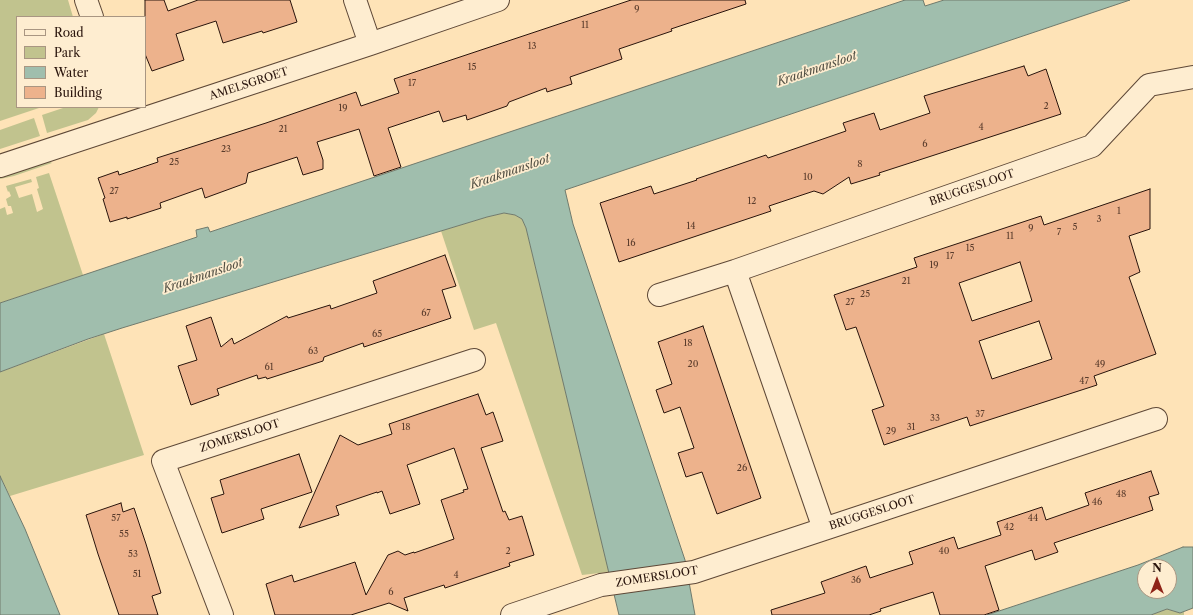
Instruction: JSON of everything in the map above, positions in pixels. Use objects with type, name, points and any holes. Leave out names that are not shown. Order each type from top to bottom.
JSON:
[{"type":"street","points":[[86,0],[92,16]]},
{"type":"street","points":[[354,0],[370,44]]},
{"type":"street","name":"AMELSGROET","points":[[0,166],[125,115],[370,44],[498,0]]},
{"type":"street","name":"BRUGGESLOOT","points":[[659,295],[735,271],[1092,146],[1149,85],[1191,78]]},
{"type":"street","name":"BRUGGESLOOT","points":[[735,271],[824,530],[1156,419]]},
{"type":"street","name":"ZOMERSLOOT","points":[[222,615],[163,461],[474,360]]},
{"type":"street","name":"ZOMERSLOOT","points":[[512,615],[601,585],[694,572],[824,530]]},
{"type":"green space","points":[[0,0],[68,0],[73,16],[16,16],[16,108],[39,108],[0,121]]},
{"type":"green space","points":[[63,108],[98,108],[96,113],[88,120],[47,133],[42,115]]},
{"type":"green space","points":[[34,118],[40,136],[0,149],[0,130]]},
{"type":"green space","points":[[49,161],[52,163],[14,176],[0,179],[0,171]]},
{"type":"green space","points":[[49,173],[83,275],[0,303],[0,209],[5,207],[7,215],[13,213],[11,206],[8,206],[6,199],[11,196],[6,186],[31,179],[32,182],[15,187],[19,198],[32,194],[37,212],[43,209],[37,189],[39,188],[36,177]]},
{"type":"green space","points":[[504,213],[515,215],[522,219],[526,228],[609,572],[582,575],[496,323],[474,330],[441,231]]},
{"type":"green space","points":[[104,334],[144,455],[10,496],[0,476],[0,372]]},
{"type":"green space","points":[[1167,609],[1180,613],[1184,611],[1184,615],[1151,615]]},
{"type":"water","name":"Kraakmansloot","points":[[905,0],[923,0],[925,6],[944,0],[1130,0],[565,190],[573,224],[685,560],[695,615],[619,615],[526,228],[522,219],[515,215],[504,213],[487,217],[122,328],[0,372],[0,303],[197,237],[196,230],[208,227],[210,232]]},
{"type":"water","points":[[0,476],[25,529],[60,615],[0,615]]},
{"type":"water","points":[[1183,547],[1193,547],[1193,608],[1180,613],[1167,609],[1151,615],[987,615],[1137,565],[1137,599],[1177,599],[1177,559],[1153,559]]},
{"type":"building","points":[[145,0],[164,0],[168,11],[198,0],[290,0],[297,22],[263,33],[262,31],[223,43],[216,21],[176,34],[184,60],[152,71],[146,56]]},
{"type":"building","points":[[631,0],[745,0],[746,4],[671,29],[672,31],[619,49],[622,59],[570,77],[572,84],[547,92],[546,88],[509,102],[507,106],[467,120],[466,115],[443,122],[439,111],[388,128],[401,167],[374,176],[359,129],[317,142],[323,160],[323,169],[303,175],[297,157],[248,173],[246,183],[205,198],[202,188],[160,203],[161,208],[127,219],[127,217],[110,222],[103,199],[105,198],[98,178],[118,171],[119,175],[158,162],[157,158],[356,92],[361,106],[399,93],[394,79]]},
{"type":"building","points":[[1024,66],[1028,76],[1046,69],[1061,114],[879,173],[880,175],[851,184],[849,177],[823,194],[814,191],[769,206],[771,211],[619,262],[600,203],[651,186],[654,194],[766,155],[768,158],[846,131],[843,123],[874,113],[880,130],[930,113],[924,96]]},
{"type":"building","points":[[1150,189],[1150,229],[1129,236],[1140,272],[1129,277],[1156,354],[1094,376],[1097,385],[970,426],[967,417],[884,445],[872,410],[884,406],[856,327],[846,330],[834,295],[917,267],[914,258],[1041,216],[1044,225]],"holes":[[[1020,262],[1032,301],[972,321],[959,283]],[[1039,321],[1052,359],[992,379],[979,341]]]},
{"type":"building","points":[[445,255],[456,286],[442,290],[451,318],[364,347],[363,343],[324,357],[323,361],[267,379],[266,377],[258,379],[257,375],[217,389],[219,395],[191,405],[178,366],[197,360],[186,326],[211,317],[221,347],[232,338],[234,344],[287,316],[288,318],[330,305],[331,309],[377,293],[373,281]]},
{"type":"building","points":[[703,326],[761,498],[717,514],[702,472],[686,477],[678,453],[694,448],[680,407],[664,413],[656,390],[672,384],[658,342]]},
{"type":"building","points":[[478,394],[486,415],[493,412],[503,441],[481,448],[503,512],[505,511],[509,520],[522,516],[534,555],[509,563],[510,566],[445,588],[444,585],[404,598],[408,611],[389,603],[351,615],[275,615],[266,584],[292,575],[294,582],[355,562],[366,595],[388,555],[398,551],[405,555],[414,553],[454,539],[441,500],[464,492],[463,490],[468,489],[454,448],[407,465],[420,504],[390,514],[382,491],[336,506],[339,515],[299,528],[340,435],[358,445],[392,434],[389,424]]},
{"type":"building","points":[[299,454],[312,492],[261,509],[264,519],[222,533],[211,498],[224,494],[220,480]]},
{"type":"building","points":[[1151,471],[1159,494],[1149,497],[1153,510],[1054,543],[1058,552],[1035,560],[1032,550],[985,566],[999,610],[984,615],[940,615],[933,592],[880,609],[881,611],[869,615],[772,615],[771,610],[825,593],[821,582],[866,566],[870,578],[913,564],[909,552],[954,537],[958,549],[1001,535],[997,522],[1042,507],[1046,520],[1089,505],[1085,493]]},
{"type":"building","points":[[121,503],[123,512],[134,508],[146,544],[161,593],[152,596],[158,615],[119,615],[98,554],[86,515]]}]
